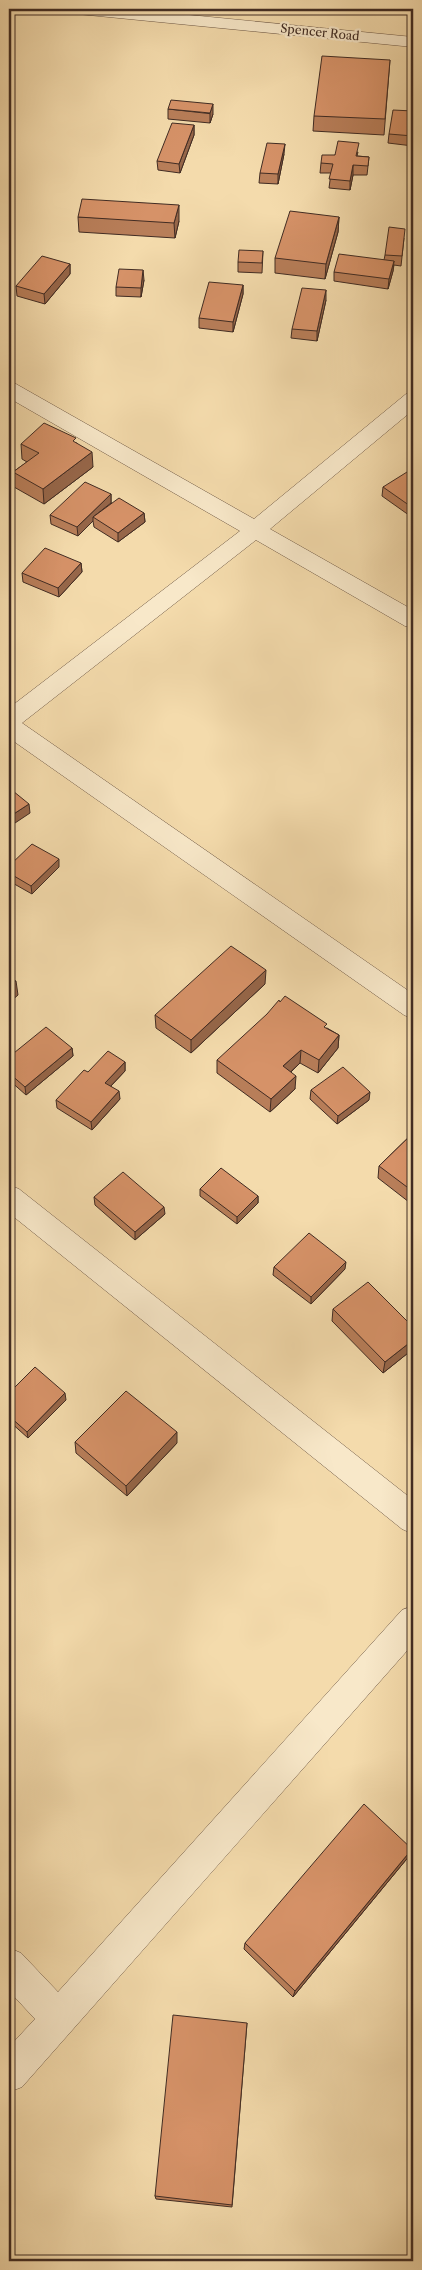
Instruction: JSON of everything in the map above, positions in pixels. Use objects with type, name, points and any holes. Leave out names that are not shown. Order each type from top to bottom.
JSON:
[{"type":"street","name":"Spencer Road","points":[[78,9],[413,42]]},
{"type":"street","points":[[9,389],[413,620]]},
{"type":"street","points":[[9,720],[255,530],[409,406]]},
{"type":"street","points":[[9,726],[413,1008]]},
{"type":"street","points":[[9,1197],[413,1519]]},
{"type":"street","points":[[9,2074],[413,1621]]},
{"type":"street","points":[[9,1965],[58,2018]]},
{"type":"building","points":[[322,56],[390,60],[385,119],[314,116]]},
{"type":"building","points":[[171,100],[213,104],[210,113],[168,109]]},
{"type":"building","points":[[393,110],[413,111],[413,136],[389,134]]},
{"type":"building","points":[[172,123],[194,125],[179,164],[157,161]]},
{"type":"building","points":[[338,141],[359,143],[356,156],[369,157],[368,166],[353,165],[350,181],[329,179],[333,164],[321,163],[322,155],[335,155]]},
{"type":"building","points":[[267,143],[285,144],[278,174],[260,173]]},
{"type":"building","points":[[82,199],[179,205],[174,223],[78,217]]},
{"type":"building","points":[[290,211],[339,217],[326,264],[275,258]]},
{"type":"building","points":[[389,227],[405,229],[402,256],[385,255]]},
{"type":"building","points":[[239,250],[263,251],[262,263],[238,262]]},
{"type":"building","points":[[339,254],[394,261],[389,279],[334,272]]},
{"type":"building","points":[[42,256],[70,264],[44,294],[16,286]]},
{"type":"building","points":[[119,269],[143,270],[141,288],[116,287]]},
{"type":"building","points":[[209,282],[243,285],[233,322],[199,318]]},
{"type":"building","points":[[302,288],[326,290],[317,331],[292,329]]},
{"type":"building","points":[[44,423],[76,438],[73,441],[92,452],[43,489],[13,472],[39,453],[21,444]]},
{"type":"building","points":[[407,472],[413,477],[413,508],[383,487]]},
{"type":"building","points":[[85,482],[111,494],[77,527],[50,515]]},
{"type":"building","points":[[119,498],[144,513],[118,533],[93,517]]},
{"type":"building","points":[[45,548],[81,563],[58,588],[22,573]]},
{"type":"building","points":[[13,791],[29,804],[9,817],[9,793]]},
{"type":"building","points":[[32,844],[59,859],[31,886],[9,873],[9,866]]},
{"type":"building","points":[[231,946],[266,970],[191,1040],[155,1015]]},
{"type":"building","points":[[9,976],[16,981],[9,988]]},
{"type":"building","points":[[285,996],[327,1024],[324,1027],[339,1035],[319,1060],[301,1050],[283,1066],[296,1076],[271,1099],[217,1060]]},
{"type":"building","points":[[46,1027],[72,1048],[25,1087],[9,1073],[9,1057]]},
{"type":"building","points":[[108,1051],[125,1062],[105,1083],[119,1091],[91,1122],[56,1100],[84,1070],[88,1072]]},
{"type":"building","points":[[343,1067],[370,1092],[338,1116],[311,1090]]},
{"type":"building","points":[[413,1133],[413,1187],[411,1190],[379,1166]]},
{"type":"building","points":[[221,1168],[258,1196],[237,1217],[200,1189]]},
{"type":"building","points":[[123,1172],[164,1207],[135,1232],[94,1197]]},
{"type":"building","points":[[309,1233],[346,1262],[311,1297],[274,1267]]},
{"type":"building","points":[[368,1282],[413,1327],[413,1340],[385,1362],[333,1309]]},
{"type":"building","points":[[35,1367],[65,1393],[27,1432],[9,1416],[9,1393]]},
{"type":"building","points":[[126,1391],[177,1432],[126,1486],[75,1442]]},
{"type":"building","points":[[364,1804],[412,1849],[295,1991],[245,1943]]},
{"type":"building","points":[[173,2015],[247,2023],[232,2205],[155,2196]]}]
